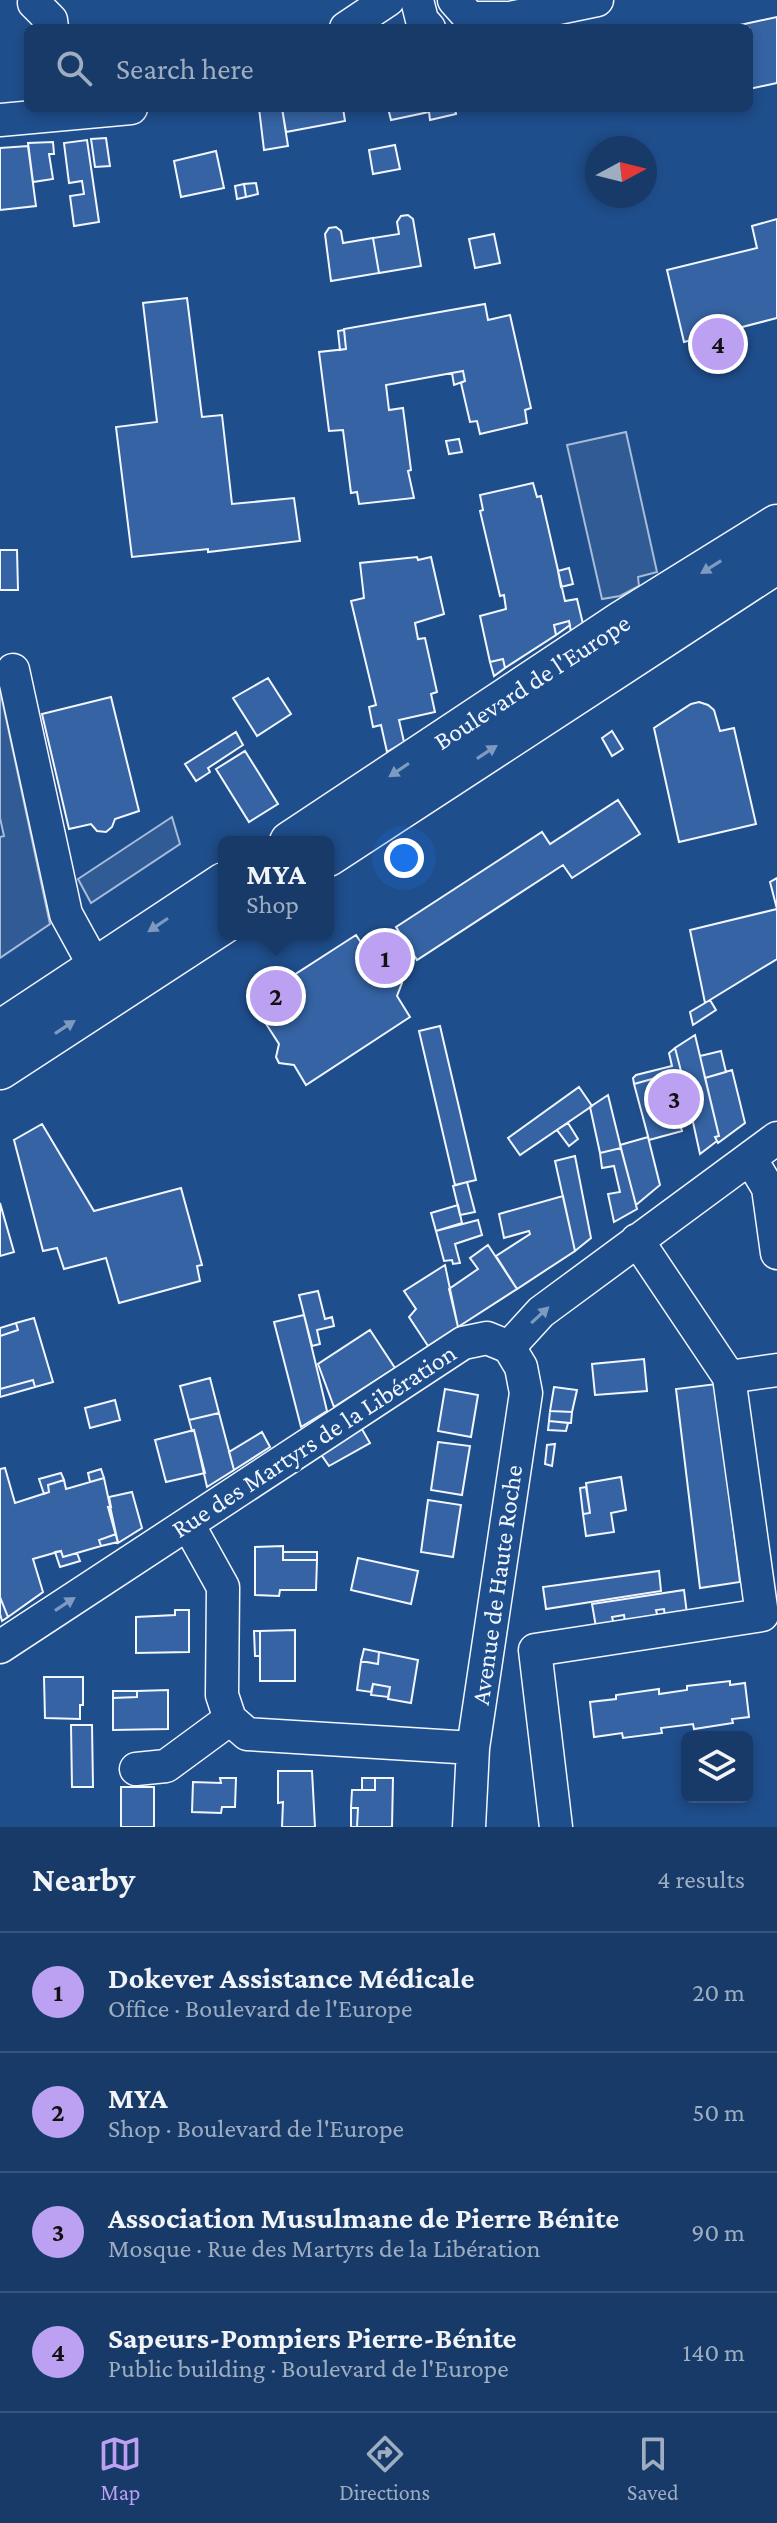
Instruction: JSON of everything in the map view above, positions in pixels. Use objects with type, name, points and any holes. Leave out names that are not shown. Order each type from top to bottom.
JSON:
[{"type":"main road","name":"Boulevard de l'Europe","points":[[299,836],[624,620],[777,525]]},
{"type":"main road","name":"Boulevard de l'Europe","points":[[334,852],[777,563]]},
{"type":"main road","points":[[0,1069],[218,888]]},
{"type":"main road","points":[[0,1031],[218,926]]},
{"type":"street","points":[[352,24],[388,0]]},
{"type":"street","points":[[417,0],[426,24]]},
{"type":"street","points":[[454,0],[470,18],[496,23],[597,0]]},
{"type":"street","points":[[0,120],[57,112]]},
{"type":"street","points":[[13,670],[66,914],[103,982]]},
{"type":"street","points":[[509,1347],[541,1312],[777,1138]]},
{"type":"street","points":[[750,1158],[768,1188],[777,1253]]},
{"type":"street","points":[[556,1827],[535,1650],[762,1615],[729,1377],[637,1240]]},
{"type":"street","name":"Rue des Martyrs de la Libération","points":[[0,1647],[463,1343],[487,1338],[509,1347]]},
{"type":"street","name":"Avenue de Haute Roche","points":[[469,1827],[473,1748],[526,1393],[521,1367],[509,1347]]},
{"type":"street","points":[[729,1377],[777,1370]]},
{"type":"street","points":[[188,1524],[223,1587],[222,1695],[230,1719],[247,1734],[473,1748]]},
{"type":"street","points":[[136,1769],[166,1766],[230,1719]]},
{"type":"shaded area","points":[[626,432],[657,572],[638,577],[639,586],[620,596],[602,599],[567,445]]},
{"type":"shaded area","points":[[0,690],[50,924],[0,958],[0,837],[4,836],[0,818]]},
{"type":"shaded area","points":[[172,817],[180,844],[91,903],[78,879]]},
{"type":"building","points":[[777,17],[777,83],[753,88],[753,24],[745,24]]},
{"type":"building","points":[[259,112],[283,112],[288,146],[264,150]]},
{"type":"building","points":[[283,112],[344,112],[345,121],[286,132]]},
{"type":"building","points":[[389,112],[429,112],[391,120]]},
{"type":"building","points":[[429,112],[456,112],[456,114],[430,120]]},
{"type":"building","points":[[106,138],[110,166],[95,167],[91,139]]},
{"type":"building","points":[[87,140],[99,222],[74,226],[70,196],[84,194],[82,181],[69,183],[64,143]]},
{"type":"building","points":[[53,142],[54,154],[49,154],[53,179],[33,182],[28,143]]},
{"type":"building","points":[[395,145],[400,169],[373,174],[369,150]]},
{"type":"building","points":[[28,146],[36,206],[0,210],[0,148]]},
{"type":"building","points":[[216,151],[224,188],[181,197],[174,161]]},
{"type":"building","points":[[256,183],[258,194],[246,197],[244,184]]},
{"type":"building","points":[[244,184],[246,197],[237,199],[235,186]]},
{"type":"building","points":[[408,215],[413,219],[421,266],[379,273],[373,238],[399,234],[397,222],[401,216]]},
{"type":"building","points":[[777,219],[777,318],[684,342],[667,270],[757,248],[752,226]]},
{"type":"building","points":[[336,227],[341,231],[343,243],[373,238],[379,273],[331,281],[325,234],[329,228]]},
{"type":"building","points":[[494,234],[500,263],[475,268],[469,239]]},
{"type":"building","points":[[187,298],[202,417],[222,415],[232,504],[294,498],[300,541],[132,557],[116,427],[157,422],[143,303]]},
{"type":"building","points":[[485,304],[488,320],[510,315],[531,408],[525,410],[527,423],[480,434],[477,421],[470,422],[461,383],[465,381],[463,371],[386,385],[389,410],[403,408],[411,470],[408,471],[414,498],[359,504],[357,492],[351,493],[343,430],[329,431],[319,352],[346,349],[344,329]]},
{"type":"building","points":[[344,330],[346,349],[340,350],[338,331]]},
{"type":"building","points":[[463,371],[465,381],[454,385],[452,373]]},
{"type":"building","points":[[459,439],[462,452],[449,454],[446,441]]},
{"type":"building","points":[[533,483],[537,497],[541,496],[565,601],[577,599],[583,624],[571,632],[569,621],[554,625],[556,635],[505,668],[503,659],[490,662],[480,616],[506,609],[504,595],[500,596],[480,511],[483,510],[480,495]]},
{"type":"building","points":[[0,550],[17,550],[18,590],[0,590]]},
{"type":"building","points":[[417,557],[418,560],[431,557],[444,614],[415,623],[418,639],[425,638],[437,692],[431,694],[435,712],[399,720],[404,742],[387,752],[381,725],[373,727],[369,707],[376,705],[351,601],[364,598],[360,563]]},
{"type":"building","points":[[569,568],[573,584],[561,587],[558,571]]},
{"type":"building","points":[[569,621],[570,625],[556,635],[554,625]]},
{"type":"building","points":[[503,659],[505,668],[494,676],[490,662]]},
{"type":"building","points":[[268,678],[291,714],[257,736],[233,698]]},
{"type":"building","points":[[111,697],[139,811],[115,819],[106,832],[97,831],[91,824],[69,829],[42,714]]},
{"type":"building","points":[[699,702],[714,710],[720,731],[734,728],[756,824],[679,842],[654,728]]},
{"type":"building","points":[[612,731],[623,749],[612,756],[602,738]]},
{"type":"building","points":[[236,732],[243,745],[208,768],[210,772],[196,781],[185,764]]},
{"type":"building","points":[[245,751],[278,804],[249,822],[216,769]]},
{"type":"building","points":[[618,800],[640,834],[572,878],[563,865],[417,960],[396,927],[542,832],[550,844]]},
{"type":"building","points":[[777,878],[777,909],[770,882]]},
{"type":"building","points":[[777,909],[777,959],[705,1003],[690,930]]},
{"type":"building","points":[[356,935],[384,977],[398,978],[402,983],[397,996],[410,1017],[306,1085],[294,1065],[279,1063],[276,1057],[279,1044],[252,1002]]},
{"type":"building","points":[[710,1000],[716,1010],[693,1025],[690,1012]]},
{"type":"building","points":[[440,1026],[476,1180],[455,1185],[419,1031]]},
{"type":"building","points":[[695,1035],[719,1136],[700,1154],[691,1113],[678,1117],[682,1131],[649,1140],[634,1084],[681,1071],[675,1048]]},
{"type":"building","points":[[675,1048],[681,1071],[634,1084],[636,1075],[672,1066],[669,1053]]},
{"type":"building","points":[[721,1051],[726,1072],[705,1078],[700,1056]]},
{"type":"building","points":[[732,1070],[745,1123],[718,1143],[705,1078]]},
{"type":"building","points":[[579,1087],[592,1106],[520,1155],[508,1138]]},
{"type":"building","points":[[608,1095],[621,1148],[600,1153],[590,1107]]},
{"type":"building","points":[[568,1123],[578,1139],[569,1146],[557,1130]]},
{"type":"building","points":[[42,1124],[94,1211],[181,1188],[202,1265],[197,1266],[200,1281],[119,1303],[106,1258],[64,1269],[57,1248],[43,1251],[14,1140]]},
{"type":"building","points":[[648,1137],[660,1185],[636,1205],[620,1145]]},
{"type":"building","points":[[621,1148],[637,1209],[614,1222],[608,1194],[620,1192],[614,1166],[602,1168],[600,1153]]},
{"type":"building","points":[[575,1156],[591,1238],[575,1251],[555,1161]]},
{"type":"building","points":[[467,1182],[475,1212],[460,1215],[453,1186]]},
{"type":"building","points":[[563,1196],[575,1251],[517,1289],[496,1256],[530,1234],[529,1231],[504,1238],[499,1214]]},
{"type":"building","points":[[0,1203],[14,1252],[0,1256]]},
{"type":"building","points":[[458,1205],[462,1223],[436,1231],[431,1213]]},
{"type":"building","points":[[478,1220],[482,1235],[455,1244],[460,1263],[444,1261],[436,1231]]},
{"type":"building","points":[[488,1245],[517,1289],[458,1327],[449,1289],[478,1269],[470,1258]]},
{"type":"building","points":[[445,1265],[458,1327],[428,1346],[409,1317],[416,1309],[404,1291]]},
{"type":"building","points":[[318,1291],[325,1319],[332,1317],[334,1326],[317,1330],[320,1344],[312,1346],[299,1295]]},
{"type":"building","points":[[304,1315],[327,1411],[301,1427],[274,1322]]},
{"type":"building","points":[[34,1318],[53,1382],[35,1387],[33,1380],[0,1389],[0,1336],[18,1330],[16,1323]]},
{"type":"building","points":[[16,1323],[18,1330],[0,1336],[0,1328]]},
{"type":"building","points":[[370,1330],[395,1368],[334,1407],[318,1364]]},
{"type":"building","points":[[644,1359],[647,1391],[595,1395],[592,1364]]},
{"type":"building","points":[[210,1378],[219,1413],[189,1420],[180,1386]]},
{"type":"building","points":[[33,1380],[35,1387],[0,1397],[0,1389]]},
{"type":"building","points":[[716,1384],[740,1582],[700,1588],[676,1389]]},
{"type":"building","points":[[554,1387],[577,1390],[572,1412],[550,1411]]},
{"type":"building","points":[[445,1389],[478,1395],[471,1437],[438,1431]]},
{"type":"building","points":[[115,1400],[120,1420],[90,1428],[85,1408]]},
{"type":"building","points":[[550,1411],[572,1412],[571,1423],[549,1421]]},
{"type":"building","points":[[219,1413],[234,1470],[207,1487],[189,1420]]},
{"type":"building","points":[[549,1421],[568,1423],[566,1431],[548,1430]]},
{"type":"building","points":[[359,1424],[370,1443],[329,1466],[318,1450]]},
{"type":"building","points":[[194,1430],[205,1473],[166,1482],[155,1440]]},
{"type":"building","points":[[262,1432],[270,1447],[234,1470],[229,1452]]},
{"type":"building","points":[[438,1442],[470,1446],[462,1495],[431,1490]]},
{"type":"building","points":[[555,1444],[552,1466],[545,1464],[547,1445]]},
{"type":"building","points":[[5,1468],[15,1503],[49,1492],[48,1485],[64,1480],[66,1489],[104,1478],[116,1534],[99,1540],[101,1546],[63,1557],[61,1551],[33,1559],[43,1592],[8,1617],[0,1597],[0,1469]]},
{"type":"building","points":[[101,1469],[104,1478],[90,1482],[88,1473]]},
{"type":"building","points":[[61,1473],[64,1480],[48,1485],[49,1492],[44,1494],[39,1479]]},
{"type":"building","points":[[621,1477],[626,1510],[611,1513],[614,1532],[586,1536],[583,1514],[590,1513],[586,1483]]},
{"type":"building","points":[[586,1487],[590,1513],[583,1514],[580,1488]]},
{"type":"building","points":[[132,1492],[142,1528],[118,1543],[108,1507],[111,1507],[109,1497]]},
{"type":"building","points":[[428,1500],[461,1505],[453,1557],[421,1552]]},
{"type":"building","points":[[116,1534],[118,1542],[101,1546],[99,1540]]},
{"type":"building","points":[[283,1546],[283,1560],[317,1560],[316,1590],[280,1590],[279,1596],[255,1595],[255,1547]]},
{"type":"building","points":[[61,1551],[63,1557],[77,1553],[80,1561],[60,1567],[55,1552]]},
{"type":"building","points":[[283,1552],[317,1552],[317,1560],[283,1560]]},
{"type":"building","points":[[358,1558],[418,1571],[411,1604],[351,1590]]},
{"type":"building","points":[[659,1571],[661,1591],[546,1609],[543,1587]]},
{"type":"building","points":[[684,1590],[687,1614],[665,1617],[664,1609],[656,1610],[658,1618],[625,1623],[624,1615],[612,1617],[614,1624],[596,1627],[592,1604]]},
{"type":"building","points":[[0,1597],[8,1617],[2,1621],[0,1614]]},
{"type":"building","points":[[175,1610],[189,1610],[189,1652],[136,1653],[136,1617],[175,1615]]},
{"type":"building","points":[[295,1630],[295,1681],[260,1681],[260,1631]]},
{"type":"building","points":[[254,1631],[260,1631],[260,1656],[255,1656]]},
{"type":"building","points":[[364,1649],[379,1652],[378,1664],[361,1661]]},
{"type":"building","points":[[379,1652],[418,1660],[411,1703],[388,1699],[390,1687],[373,1684],[371,1692],[357,1690],[361,1661],[378,1664]]},
{"type":"building","points":[[44,1677],[83,1677],[80,1719],[45,1718]]},
{"type":"building","points":[[730,1681],[730,1685],[745,1683],[749,1717],[732,1719],[733,1723],[694,1729],[693,1724],[661,1728],[662,1733],[623,1738],[622,1733],[594,1737],[590,1702],[616,1699],[616,1695],[659,1689],[659,1694],[687,1690],[687,1686]]},
{"type":"building","points":[[373,1684],[390,1687],[388,1697],[371,1695]]},
{"type":"building","points":[[168,1690],[168,1729],[113,1730],[113,1698],[137,1697],[137,1691]]},
{"type":"building","points":[[113,1691],[137,1691],[137,1697],[113,1698]]},
{"type":"building","points":[[71,1725],[92,1725],[93,1787],[72,1787]]},
{"type":"building","points":[[278,1771],[312,1771],[315,1827],[282,1827],[283,1802],[278,1803]]},
{"type":"building","points":[[220,1778],[236,1778],[235,1807],[222,1807],[221,1813],[192,1812],[193,1782],[221,1783]]},
{"type":"building","points":[[362,1778],[375,1778],[375,1790],[362,1790]]},
{"type":"building","points":[[375,1778],[393,1778],[392,1827],[357,1827],[358,1808],[351,1808],[352,1790],[375,1790]]},
{"type":"building","points":[[121,1787],[154,1787],[154,1827],[121,1827]]},
{"type":"building","points":[[351,1808],[358,1808],[357,1827],[351,1827]]},
{"type":"place","name":"Sapeurs-Pompiers Pierre-Bénite","points":[[718,344]]},
{"type":"place","name":"Dokever Assistance Médicale","points":[[385,958]]},
{"type":"place","name":"MYA","points":[[276,996]]},
{"type":"place","name":"Association Musulmane de Pierre Bénite","points":[[674,1099]]}]
